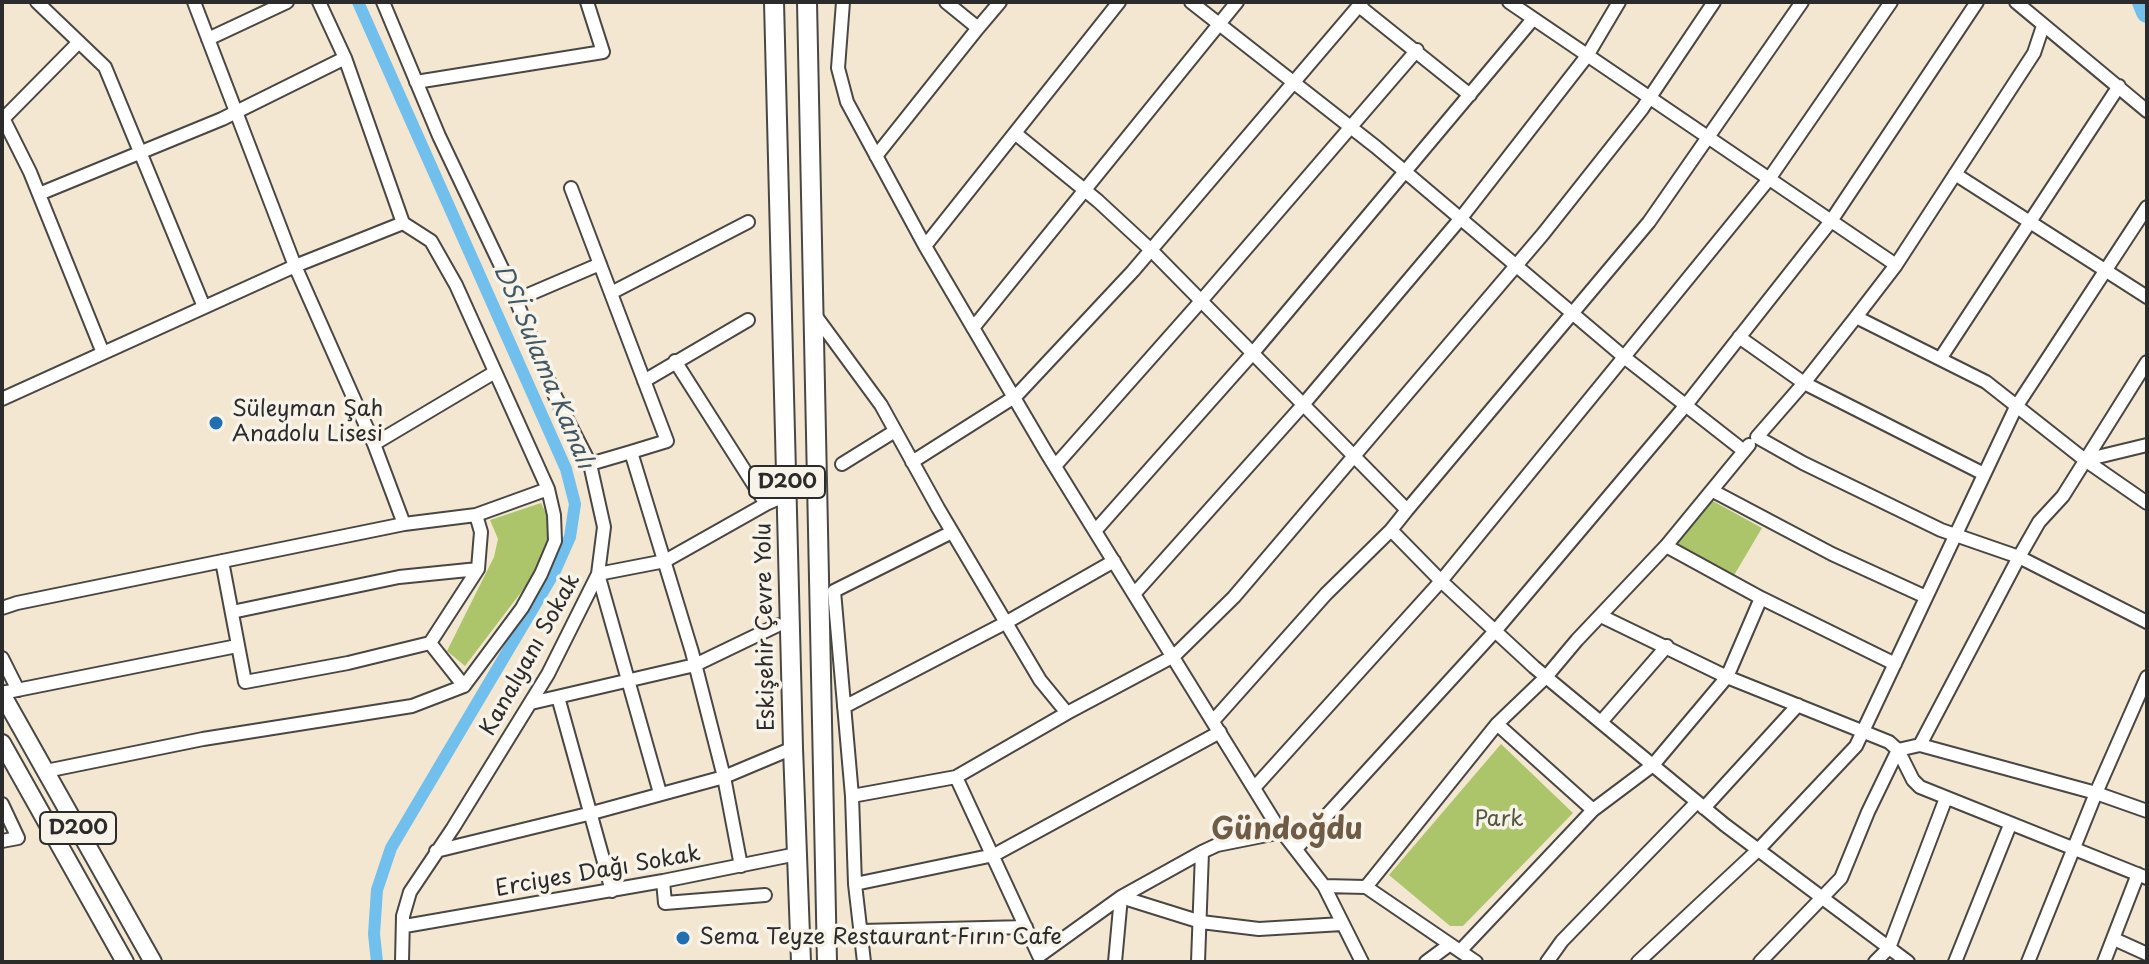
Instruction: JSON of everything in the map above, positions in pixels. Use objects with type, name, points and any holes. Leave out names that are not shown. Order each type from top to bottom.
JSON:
[{"type":"highway","name":"Eskişehir Çevre Yolu","points":[[774,2],[801,962]]},
{"type":"highway","name":"D200","points":[[807,2],[827,962]]},
{"type":"main road","name":"D200","points":[[7,692],[25,734],[153,962]]},
{"type":"main road","points":[[25,734],[2,743],[125,962]]},
{"type":"street","points":[[37,2],[105,67],[204,307]]},
{"type":"street","points":[[194,2],[295,266],[374,444],[404,524]]},
{"type":"street","points":[[208,39],[287,2]]},
{"type":"street","points":[[46,771],[203,739],[412,706],[464,686],[522,608],[555,541],[554,515],[548,489],[456,285],[431,241],[403,223],[345,58],[319,2]]},
{"type":"street","name":"Kanalyanı Sokak","points":[[383,2],[439,136],[516,300],[555,396],[590,464],[604,527],[598,574],[548,674],[410,892],[403,916],[402,962]]},
{"type":"street","points":[[416,82],[603,52],[587,2]]},
{"type":"street","points":[[843,2],[838,68],[847,102],[876,156],[925,246],[1055,466],[1282,832],[1324,886],[1362,962]]},
{"type":"street","points":[[946,2],[978,28]]},
{"type":"street","points":[[876,156],[1000,2]]},
{"type":"street","points":[[925,246],[1119,2]]},
{"type":"street","points":[[1191,2],[1350,126],[1624,357],[1744,451]]},
{"type":"street","points":[[973,328],[1237,2]]},
{"type":"street","points":[[1135,593],[1302,406],[1461,218],[1587,56],[1619,2]]},
{"type":"street","points":[[852,796],[956,777],[1174,656],[1234,597],[1516,265],[1649,98],[1714,2]]},
{"type":"street","points":[[855,884],[994,855],[1217,726],[1326,594],[1391,530],[1649,222],[1802,2]]},
{"type":"street","points":[[1254,788],[1441,581],[1769,179],[1891,2]]},
{"type":"street","points":[[1296,849],[1496,630],[1686,405],[1831,221],[1977,2]]},
{"type":"street","points":[[2016,2],[2147,111]]},
{"type":"street","points":[[912,462],[1016,396],[1151,250],[1360,4],[1470,95]]},
{"type":"street","points":[[1517,4],[1533,19],[1896,265]]},
{"type":"street","points":[[1095,531],[1252,354],[1533,19]]},
{"type":"street","points":[[1366,887],[1497,724],[1546,677],[1666,546],[1856,317],[1896,265],[2034,53],[2043,26]]},
{"type":"street","points":[[79,42],[3,117],[39,194],[103,353]]},
{"type":"street","points":[[1055,466],[1417,50]]},
{"type":"street","points":[[39,194],[235,112],[345,58]]},
{"type":"street","points":[[1940,359],[2119,86]]},
{"type":"street","points":[[1016,134],[1085,190],[1151,250],[1407,510]]},
{"type":"street","points":[[1955,174],[2147,297]]},
{"type":"street","points":[[571,188],[667,441],[590,464]]},
{"type":"street","points":[[1638,962],[1758,850],[1856,746],[2016,407],[2147,207]]},
{"type":"street","points":[[611,293],[748,222]]},
{"type":"street","points":[[4,393],[103,353],[295,266],[403,223]]},
{"type":"street","points":[[516,300],[600,264]]},
{"type":"street","points":[[815,315],[881,405],[1040,680],[1067,713]]},
{"type":"street","points":[[1856,317],[1986,382],[2085,460],[2147,503]]},
{"type":"street","points":[[644,381],[748,320]]},
{"type":"street","points":[[1739,337],[1804,383],[1984,474]]},
{"type":"street","points":[[660,793],[598,574],[665,561],[770,502],[675,361]]},
{"type":"street","points":[[1920,745],[2039,522],[2063,496],[2147,362]]},
{"type":"street","points":[[374,444],[495,372]]},
{"type":"street","points":[[842,464],[895,431]]},
{"type":"street","points":[[1757,437],[1803,463],[1955,535],[2019,557],[2147,622]]},
{"type":"street","points":[[2085,460],[2147,445]]},
{"type":"street","points":[[631,452],[695,665],[724,777],[741,866]]},
{"type":"street","points":[[2,608],[404,524],[476,515],[548,489]]},
{"type":"street","points":[[1713,491],[1832,554],[1926,597]]},
{"type":"street","points":[[222,561],[245,682],[348,663],[430,643],[478,569],[481,532],[476,515]]},
{"type":"street","points":[[1391,530],[1441,581],[1546,677],[1700,805],[1908,962]]},
{"type":"street","points":[[864,962],[855,884],[852,796],[834,591],[952,532]]},
{"type":"street","points":[[1666,546],[1761,598],[1895,664]]},
{"type":"street","points":[[844,707],[1007,622],[1114,561]]},
{"type":"street","points":[[232,612],[399,577],[478,569]]},
{"type":"street","points":[[1426,962],[1454,948],[1593,810],[1653,765],[1727,677],[1761,598]]},
{"type":"street","points":[[1601,616],[1727,677],[1889,742],[1898,750],[1913,780],[1920,787],[2143,876],[2104,962]]},
{"type":"street","points":[[531,703],[695,665],[778,625]]},
{"type":"street","points":[[430,643],[464,686]]},
{"type":"street","points":[[2,658],[7,692],[237,646]]},
{"type":"street","points":[[1601,722],[1667,646]]},
{"type":"street","points":[[2028,962],[2147,677]]},
{"type":"street","points":[[558,697],[612,891]]},
{"type":"street","points":[[1547,962],[1562,941],[1798,705]]},
{"type":"street","points":[[1497,724],[1593,810]]},
{"type":"street","points":[[1898,750],[1920,745],[2096,793],[2147,811]]},
{"type":"street","points":[[436,851],[724,777],[793,748]]},
{"type":"street","points":[[1760,962],[1841,878],[1898,750]]},
{"type":"street","points":[[956,777],[1026,927],[1034,959],[1121,897],[1202,852],[1217,845],[1282,832]]},
{"type":"street","points":[[1875,962],[1889,948],[1946,798]]},
{"type":"street","points":[[2,804],[18,838],[2,841]]},
{"type":"street","points":[[1955,962],[2010,825]]},
{"type":"street","points":[[1198,962],[1202,852]]},
{"type":"street","name":"Erciyes Dağı Sokak","points":[[405,926],[612,891],[797,854]]},
{"type":"street","points":[[663,881],[665,903],[765,895]]},
{"type":"street","points":[[1324,886],[1366,887],[1476,962]]},
{"type":"street","points":[[1121,897],[1201,922],[1259,929],[1342,924]]},
{"type":"street","points":[[1115,962],[1121,897]]},
{"type":"street","points":[[861,931],[1026,927]]},
{"type":"street","points":[[2114,939],[2147,954]]},
{"type":"green space","points":[[1711,500],[1762,528],[1733,577],[1671,549]]},
{"type":"green space","points":[[541,503],[549,519],[547,543],[535,574],[465,666],[447,651],[494,557],[498,539],[490,520]]},
{"type":"green space","name":"Park","points":[[1501,744],[1573,813],[1463,926],[1450,926],[1389,875]]},
{"type":"waterway","name":"DSİ Sulama Kanalı","points":[[358,2],[566,469],[575,504],[570,537],[554,573],[391,848],[377,890],[374,934],[377,962]]},
{"type":"waterway","points":[[2143,2],[2147,12]]},
{"type":"place","name":"Süleyman Şah Anadolu Lisesi","points":[[216,423]]},
{"type":"place","name":"Sema Teyze Restaurant Fırın Cafe","points":[[683,938]]},
{"type":"district","name":"Gündoğdu","points":[[1287,831]]}]
